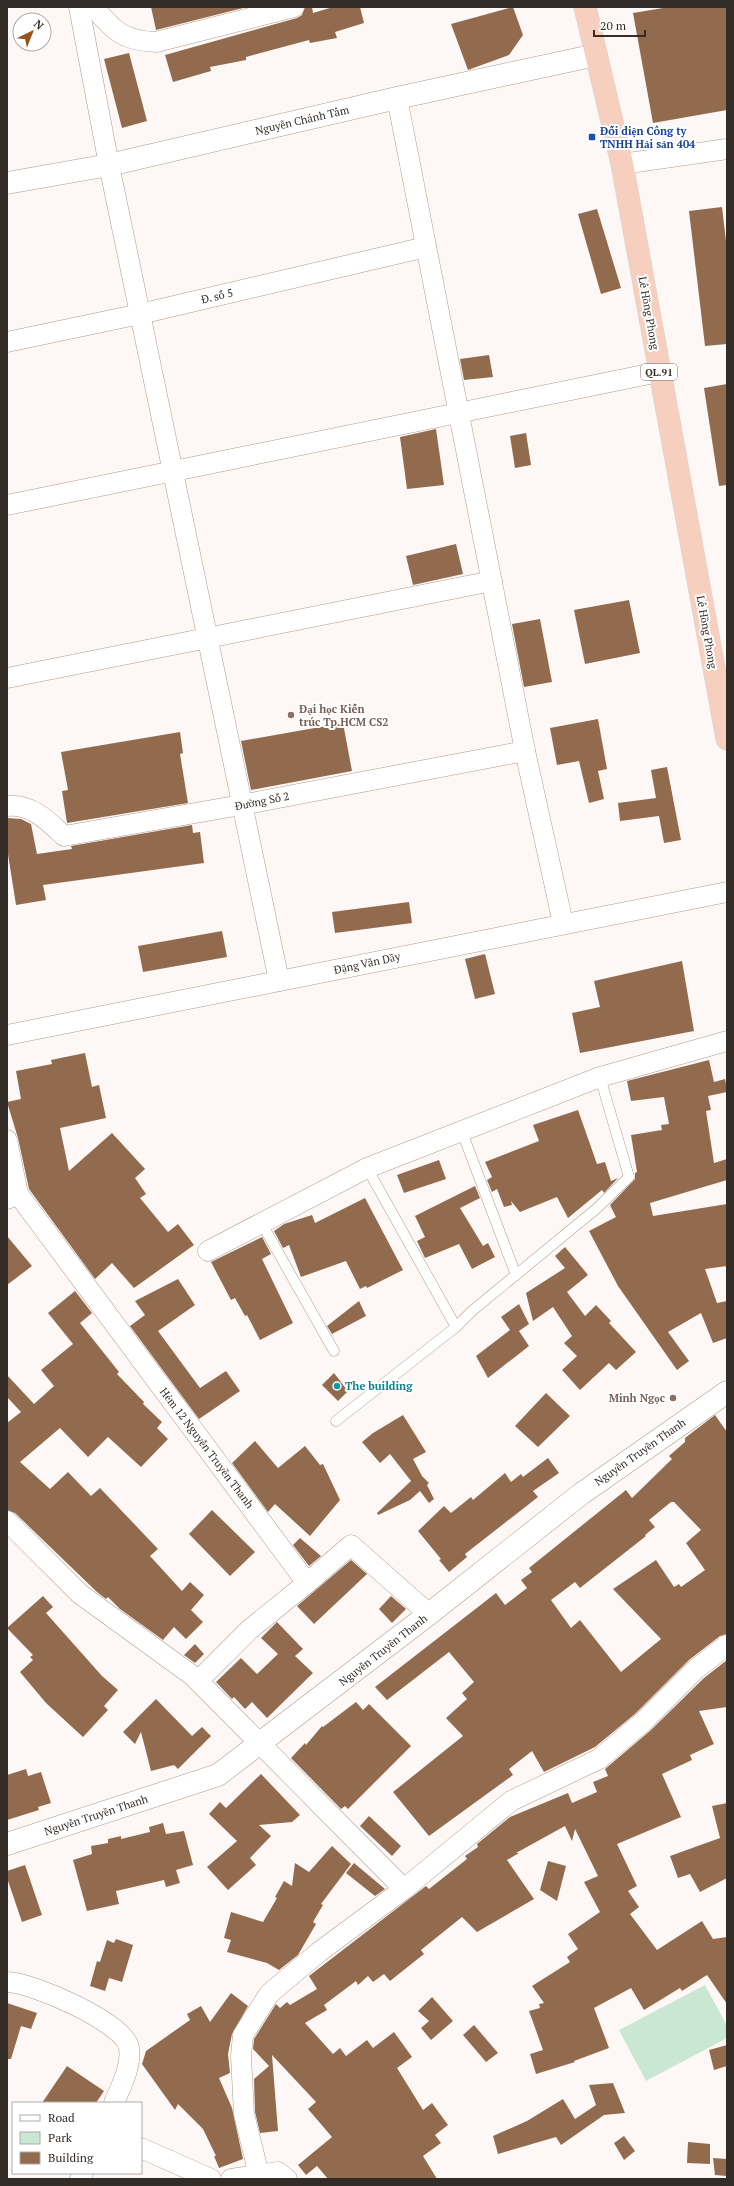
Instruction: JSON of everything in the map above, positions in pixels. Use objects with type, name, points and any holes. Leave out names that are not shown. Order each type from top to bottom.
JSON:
[{"type":"highway","name":"Lê Hồng Phong","points":[[586,7],[622,164],[727,739]]},
{"type":"street","points":[[79,7],[109,164],[206,638],[279,981]]},
{"type":"street","points":[[94,7],[107,23],[122,36],[139,41],[156,42],[294,7]]},
{"type":"street","name":"Nguyễn Chánh Tâm","points":[[7,183],[109,164],[397,98],[596,55]]},
{"type":"street","points":[[397,98],[525,751],[563,923]]},
{"type":"street","points":[[622,164],[727,149]]},
{"type":"street","name":"Đ. số 5","points":[[7,342],[140,314],[426,247]]},
{"type":"street","points":[[7,505],[172,470],[458,414],[659,372]]},
{"type":"street","points":[[7,678],[492,581]]},
{"type":"street","name":"Đường Số 2","points":[[7,806],[17,805],[42,814],[64,836],[241,805],[525,751]]},
{"type":"street","name":"Đặng Văn Dầy","points":[[7,1035],[563,923],[727,892]]},
{"type":"street","points":[[208,1251],[368,1168],[600,1077],[727,1041]]},
{"type":"street","points":[[7,1140],[13,1197]]},
{"type":"street","name":"Hẻm 12 Nguyễn Truyền Thanh","points":[[13,1197],[307,1583]]},
{"type":"street","name":"Nguyễn Truyền Thanh","points":[[7,1844],[218,1775],[260,1745],[581,1494],[727,1392]]},
{"type":"street","points":[[7,1521],[80,1594],[198,1680],[260,1745],[404,1889]]},
{"type":"street","points":[[198,1680],[249,1630],[351,1545],[429,1614]]},
{"type":"street","points":[[259,2175],[244,2114],[241,2056],[243,2035],[269,1994],[319,1952],[404,1889],[511,1801],[599,1759],[643,1722],[696,1669],[727,1645]]},
{"type":"street","points":[[7,1982],[31,1987],[85,2010],[119,2031],[126,2038],[129,2047],[129,2059],[114,2102]]},
{"type":"street","points":[[142,2148],[212,2179]]},
{"type":"street","points":[[231,2179],[278,2172],[287,2179]]},
{"type":"lane","points":[[336,1421],[456,1327],[472,1311],[596,1209],[629,1177],[600,1077]]},
{"type":"lane","points":[[462,1132],[516,1275]]},
{"type":"lane","points":[[368,1168],[456,1327]]},
{"type":"lane","points":[[262,1224],[334,1351]]},
{"type":"green space","points":[[705,1985],[727,2026],[727,2038],[646,2081],[619,2030]]},
{"type":"building","points":[[151,7],[247,7],[156,30]]},
{"type":"building","points":[[305,7],[312,7],[313,13],[333,7],[360,7],[364,23],[335,32],[337,38],[310,43],[309,40],[246,57],[246,60],[210,67],[211,71],[173,82],[165,55],[297,18],[302,15]]},
{"type":"building","points":[[513,7],[523,35],[509,55],[468,70],[451,24]]},
{"type":"building","points":[[669,7],[727,7],[727,110],[653,123],[633,13]]},
{"type":"building","points":[[129,53],[147,121],[122,128],[104,59]]},
{"type":"building","points":[[722,207],[727,249],[727,344],[705,346],[689,211]]},
{"type":"building","points":[[597,209],[621,288],[601,294],[578,214]]},
{"type":"building","points":[[489,355],[493,377],[464,380],[460,359]]},
{"type":"building","points":[[727,384],[727,485],[719,486],[704,388]]},
{"type":"building","points":[[436,429],[444,485],[407,489],[400,437]]},
{"type":"building","points":[[526,433],[531,465],[515,468],[510,436]]},
{"type":"building","points":[[456,544],[463,574],[413,585],[406,556]]},
{"type":"building","points":[[629,600],[640,653],[585,664],[574,610]]},
{"type":"building","points":[[540,619],[552,682],[524,687],[512,624]]},
{"type":"building","points":[[598,719],[607,769],[598,771],[604,799],[589,803],[579,761],[557,765],[550,728]]},
{"type":"building","points":[[343,723],[352,771],[251,790],[241,741]]},
{"type":"building","points":[[180,732],[183,753],[180,754],[188,803],[67,823],[62,791],[68,790],[61,752]]},
{"type":"building","points":[[667,767],[681,840],[664,843],[659,816],[620,821],[618,803],[656,798],[651,770]]},
{"type":"building","points":[[7,818],[21,819],[31,824],[37,854],[72,849],[71,846],[192,825],[193,833],[200,832],[204,863],[43,885],[46,900],[16,905],[7,848]]},
{"type":"building","points":[[409,902],[412,923],[335,933],[332,912]]},
{"type":"building","points":[[222,931],[227,957],[143,972],[138,946]]},
{"type":"building","points":[[485,954],[495,994],[475,999],[465,959]]},
{"type":"building","points":[[682,961],[694,1031],[580,1053],[572,1013],[600,1007],[594,981]]},
{"type":"building","points":[[85,1053],[92,1087],[99,1085],[106,1118],[60,1128],[69,1171],[112,1133],[145,1169],[135,1178],[146,1194],[140,1198],[168,1232],[178,1224],[194,1245],[134,1288],[112,1263],[95,1279],[29,1189],[18,1138],[7,1102],[21,1099],[16,1071],[52,1064],[51,1060]]},
{"type":"building","points":[[709,1060],[714,1082],[725,1079],[727,1089],[727,1092],[708,1096],[711,1110],[706,1111],[714,1163],[727,1159],[727,1180],[650,1203],[653,1216],[727,1204],[727,1266],[705,1269],[717,1303],[727,1301],[727,1338],[713,1343],[701,1313],[668,1332],[689,1361],[677,1370],[618,1286],[589,1231],[616,1217],[610,1205],[635,1179],[635,1173],[637,1172],[631,1135],[662,1130],[661,1125],[669,1124],[664,1097],[631,1101],[627,1081]]},
{"type":"building","points":[[578,1110],[597,1164],[605,1162],[611,1181],[618,1178],[604,1193],[602,1190],[568,1218],[557,1197],[520,1212],[511,1201],[512,1205],[504,1207],[497,1189],[492,1192],[487,1180],[492,1177],[485,1162],[539,1141],[533,1125]]},
{"type":"building","points":[[439,1160],[446,1179],[404,1193],[397,1175]]},
{"type":"building","points":[[475,1186],[480,1198],[460,1208],[483,1246],[488,1243],[495,1257],[472,1269],[459,1244],[425,1258],[417,1241],[425,1237],[415,1216]]},
{"type":"building","points":[[365,1198],[403,1270],[367,1288],[366,1286],[360,1289],[346,1261],[301,1277],[289,1245],[283,1248],[274,1231],[284,1224],[312,1215],[315,1223]]},
{"type":"building","points":[[7,1236],[32,1266],[7,1285]]},
{"type":"building","points":[[262,1237],[271,1254],[262,1259],[293,1323],[260,1340],[247,1315],[245,1316],[235,1298],[231,1300],[211,1262]]},
{"type":"building","points":[[565,1247],[588,1275],[567,1292],[585,1316],[596,1305],[611,1321],[609,1323],[636,1352],[616,1370],[609,1363],[580,1390],[562,1370],[577,1356],[564,1343],[572,1336],[553,1307],[533,1321],[526,1293],[565,1268],[555,1256]]},
{"type":"building","points":[[178,1279],[195,1305],[158,1331],[200,1388],[226,1371],[240,1391],[199,1419],[130,1326],[145,1315],[135,1301]]},
{"type":"building","points":[[75,1291],[92,1313],[80,1323],[119,1372],[117,1374],[144,1402],[143,1404],[162,1422],[157,1428],[168,1439],[141,1467],[108,1437],[88,1457],[60,1428],[20,1462],[50,1489],[68,1472],[91,1496],[100,1488],[158,1549],[150,1556],[182,1591],[190,1582],[204,1595],[191,1610],[203,1622],[186,1639],[174,1627],[163,1640],[120,1609],[108,1597],[106,1599],[15,1513],[7,1510],[7,1423],[21,1412],[7,1397],[7,1375],[34,1404],[54,1386],[41,1370],[73,1344],[48,1313]]},
{"type":"building","points":[[359,1301],[366,1316],[332,1334],[327,1326]]},
{"type":"building","points":[[519,1304],[529,1324],[519,1331],[529,1346],[488,1378],[476,1356],[510,1330],[501,1317]]},
{"type":"building","name":"The building","points":[[334,1373],[348,1391],[338,1401],[322,1385]]},
{"type":"building","points":[[546,1393],[570,1416],[538,1447],[515,1426]]},
{"type":"building","points":[[403,1415],[426,1452],[413,1459],[422,1476],[429,1483],[427,1485],[434,1499],[429,1503],[420,1491],[410,1500],[378,1515],[377,1513],[411,1481],[390,1454],[380,1463],[362,1442],[373,1433]]},
{"type":"building","points":[[715,1415],[727,1432],[727,1634],[720,1636],[689,1660],[635,1714],[595,1747],[544,1772],[532,1751],[509,1769],[513,1775],[429,1836],[393,1792],[463,1736],[446,1718],[467,1699],[462,1693],[474,1682],[449,1652],[387,1700],[375,1687],[496,1593],[505,1605],[527,1588],[521,1580],[532,1572],[529,1568],[626,1490],[632,1498],[672,1459],[669,1456],[685,1442],[685,1438]],"holes":[[[671,1502],[674,1502],[701,1530],[686,1543],[705,1570],[681,1587],[679,1584],[674,1587],[656,1560],[613,1589],[661,1639],[621,1672],[580,1620],[571,1628],[551,1600],[575,1582],[580,1588],[646,1536],[645,1535],[655,1527],[649,1520]]]},
{"type":"building","points":[[255,1441],[278,1468],[305,1446],[320,1465],[323,1464],[340,1500],[310,1536],[275,1504],[268,1512],[232,1463]]},
{"type":"building","points":[[548,1458],[559,1473],[533,1491],[538,1497],[465,1554],[467,1557],[449,1572],[439,1560],[441,1559],[418,1531],[444,1506],[451,1513],[471,1497],[473,1500],[505,1473],[511,1482],[521,1474],[523,1477]]},
{"type":"building","points":[[212,1510],[255,1552],[230,1576],[189,1534]]},
{"type":"building","points":[[300,1538],[321,1556],[309,1566],[293,1545]]},
{"type":"building","points":[[351,1560],[367,1574],[314,1624],[297,1606]]},
{"type":"building","points":[[43,1596],[53,1607],[46,1613],[102,1676],[118,1690],[104,1706],[108,1710],[83,1737],[46,1703],[20,1672],[33,1660],[30,1657],[33,1655],[7,1628]]},
{"type":"building","points":[[391,1596],[406,1609],[392,1623],[379,1609]]},
{"type":"building","points":[[277,1622],[303,1649],[295,1656],[313,1673],[267,1718],[252,1702],[245,1709],[234,1697],[232,1699],[216,1682],[241,1658],[257,1674],[278,1654],[261,1638]]},
{"type":"building","points":[[195,1644],[204,1654],[195,1663],[184,1655]]},
{"type":"building","points":[[727,1660],[727,1707],[699,1711],[714,1744],[690,1755],[692,1760],[662,1774],[681,1817],[617,1844],[637,1886],[628,1891],[639,1907],[630,1914],[657,1950],[702,1921],[713,1939],[727,1937],[727,2004],[707,1975],[682,1991],[680,1988],[644,2010],[631,1988],[594,2008],[609,2048],[574,2061],[575,2062],[536,2074],[530,2054],[543,2050],[529,2011],[540,2008],[539,2004],[544,2003],[532,1986],[570,1962],[567,1957],[578,1949],[568,1934],[600,1912],[584,1882],[598,1876],[575,1829],[572,1841],[565,1826],[516,1853],[519,1853],[507,1860],[534,1899],[477,1932],[462,1917],[421,1950],[424,1954],[390,1981],[384,1974],[373,1982],[368,1976],[358,1985],[356,1981],[324,2005],[327,2010],[305,2023],[333,2054],[340,2048],[346,2056],[367,2040],[373,2048],[394,2032],[412,2057],[397,2068],[423,2110],[432,2103],[448,2125],[435,2135],[441,2143],[423,2156],[437,2179],[328,2179],[317,2166],[306,2175],[298,2165],[332,2137],[308,2109],[316,2102],[272,2055],[278,2131],[260,2133],[255,2112],[254,2079],[269,2066],[253,2049],[254,2039],[276,2004],[280,2008],[287,2002],[290,2005],[317,1989],[309,1976],[426,1886],[429,1889],[467,1859],[465,1856],[478,1847],[477,1844],[510,1817],[568,1793],[572,1803],[597,1792],[593,1782],[608,1776],[605,1769],[651,1730],[704,1678]]},
{"type":"building","points":[[156,1699],[192,1736],[202,1727],[211,1736],[178,1769],[174,1765],[151,1771],[141,1732],[135,1744],[123,1732]]},
{"type":"building","points":[[356,1702],[363,1710],[369,1704],[411,1746],[348,1809],[345,1806],[341,1809],[291,1758],[305,1743],[306,1745],[322,1726],[323,1727]]},
{"type":"building","points":[[26,1769],[28,1776],[41,1772],[51,1803],[38,1807],[39,1810],[7,1820],[7,1775]]},
{"type":"building","points":[[261,1774],[300,1815],[292,1822],[259,1825],[271,1836],[250,1858],[256,1865],[228,1890],[207,1867],[237,1841],[209,1814],[220,1802],[226,1808]]},
{"type":"building","points":[[727,1803],[727,1878],[700,1892],[690,1874],[678,1878],[670,1856],[720,1838],[712,1806]]},
{"type":"building","points":[[369,1816],[401,1846],[392,1856],[360,1826]]},
{"type":"building","points":[[163,1823],[166,1834],[184,1831],[193,1865],[176,1870],[180,1883],[166,1887],[164,1880],[116,1891],[119,1904],[87,1911],[73,1860],[92,1854],[91,1846],[108,1843],[108,1839],[121,1836],[121,1839],[150,1832],[149,1827]]},
{"type":"building","points":[[332,1846],[351,1864],[321,1904],[323,1905],[313,1922],[316,1924],[298,1955],[279,1970],[267,1963],[227,1952],[231,1940],[224,1938],[231,1912],[263,1922],[277,1898],[275,1897],[284,1881],[292,1886],[295,1863],[309,1872]]},
{"type":"building","points":[[548,1861],[566,1866],[557,1901],[540,1890]]},
{"type":"building","points":[[354,1863],[385,1889],[375,1896],[346,1873]]},
{"type":"building","points":[[25,1865],[42,1915],[22,1922],[7,1878],[7,1871]]},
{"type":"building","points":[[116,1939],[133,1945],[122,1982],[109,1978],[105,1991],[90,1986],[97,1961],[100,1962],[107,1940],[114,1943]]},
{"type":"building","points":[[231,1993],[248,2006],[232,2034],[228,2054],[230,2073],[219,2078],[232,2108],[243,2159],[219,2168],[214,2156],[216,2156],[203,2129],[178,2104],[175,2110],[142,2064],[146,2051],[190,2020],[187,2014],[201,2006],[210,2022]]},
{"type":"building","points":[[432,1997],[453,2021],[431,2040],[421,2028],[429,2021],[418,2011]]},
{"type":"building","points":[[7,2003],[37,2013],[31,2029],[21,2026],[11,2059],[7,2059]]},
{"type":"building","points":[[474,2025],[498,2053],[486,2062],[463,2035]]},
{"type":"building","points":[[727,2045],[727,2066],[714,2070],[709,2050]]},
{"type":"building","points":[[67,2066],[104,2091],[97,2102],[43,2102]]},
{"type":"building","points":[[613,2083],[625,2113],[604,2115],[561,2145],[556,2137],[498,2154],[493,2136],[527,2121],[563,2099],[575,2119],[596,2105],[589,2085]]},
{"type":"building","points":[[624,2136],[635,2151],[624,2160],[614,2143]]},
{"type":"building","points":[[688,2142],[710,2144],[710,2164],[687,2163]]},
{"type":"building","points":[[713,2158],[727,2159],[727,2176],[715,2175]]},
{"type":"place","name":"Đối diện Công ty TNHH Hải sản 404","points":[[592,137]]},
{"type":"place","name":"Đại học Kiến trúc Tp.HCM CS2","points":[[291,715]]},
{"type":"place","name":"The building","points":[[337,1386]]},
{"type":"place","name":"Minh Ngọc","points":[[673,1398]]}]
